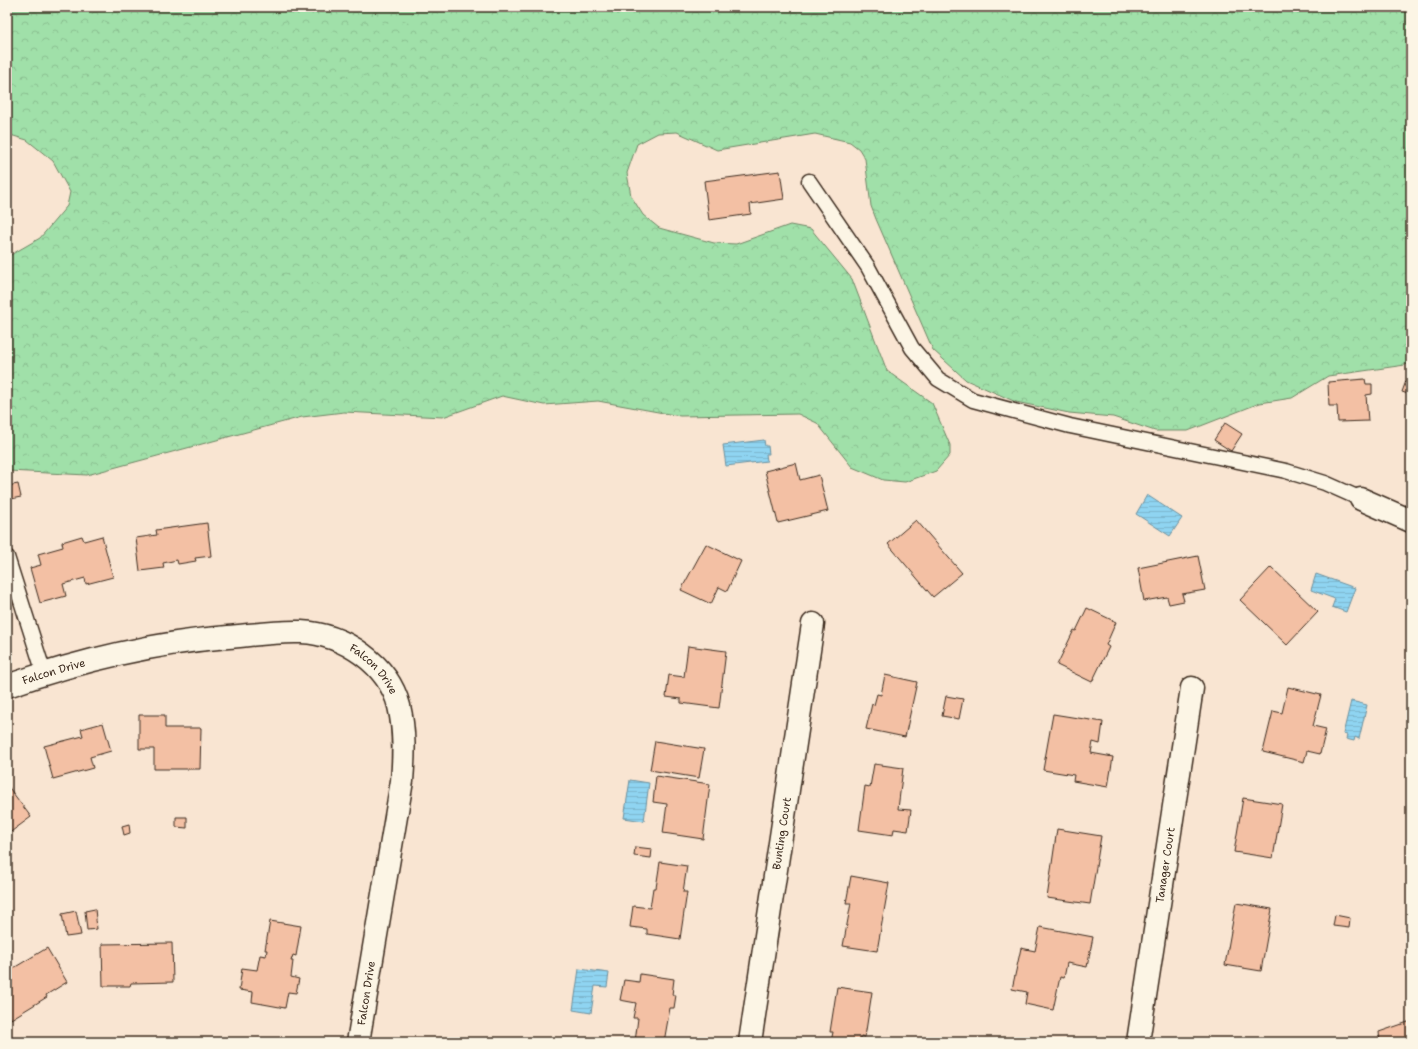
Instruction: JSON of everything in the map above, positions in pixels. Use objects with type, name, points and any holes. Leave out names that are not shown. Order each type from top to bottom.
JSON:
[{"type":"street","points":[[1361,498],[1411,521]]},
{"type":"street","name":"Bunting Court","points":[[750,1042],[813,624]]},
{"type":"street","name":"Falcon Drive","points":[[7,686],[44,673],[167,644],[294,632],[325,636],[341,641],[360,653],[377,668],[389,684],[398,705],[403,730],[404,754],[402,782],[358,1042]]},
{"type":"street","name":"Tanager Court","points":[[1138,1042],[1192,688]]},
{"type":"lane","points":[[809,181],[868,267],[912,348],[938,379],[973,400],[1070,426],[1286,471],[1325,483],[1361,498]]},
{"type":"lane","points":[[7,557],[44,673]]},
{"type":"green space","points":[[7,7],[1411,7],[1411,363],[1328,376],[1292,398],[1260,403],[1188,431],[1155,431],[1113,417],[1069,413],[1016,402],[966,380],[933,350],[871,206],[865,159],[859,149],[850,142],[815,134],[717,150],[677,132],[658,133],[637,144],[627,173],[631,196],[643,215],[659,228],[714,243],[736,244],[790,225],[811,229],[852,279],[887,371],[932,403],[950,445],[950,455],[936,471],[905,482],[883,480],[852,467],[817,423],[798,414],[680,416],[598,401],[544,405],[502,396],[443,417],[344,412],[302,417],[87,475],[8,471],[7,257],[40,238],[67,206],[70,192],[53,161],[27,140],[7,134]]},
{"type":"water","points":[[764,440],[765,446],[768,446],[769,454],[766,454],[767,461],[726,466],[723,445]]},
{"type":"water","points":[[1147,495],[1182,518],[1170,536],[1136,514]]},
{"type":"water","points":[[1316,574],[1355,588],[1346,612],[1332,607],[1335,599],[1311,590]]},
{"type":"water","points":[[1351,701],[1367,705],[1359,739],[1355,737],[1354,741],[1346,739],[1347,735],[1343,734]]},
{"type":"water","points":[[630,780],[649,783],[644,821],[624,818]]},
{"type":"water","points":[[579,969],[609,973],[607,987],[595,986],[591,1013],[573,1010]]},
{"type":"building","points":[[780,171],[784,199],[750,204],[751,214],[709,220],[704,181]]},
{"type":"building","points":[[1365,379],[1366,384],[1372,384],[1372,394],[1366,395],[1368,421],[1338,422],[1337,406],[1329,406],[1328,382]]},
{"type":"building","points":[[1406,381],[1411,383],[1411,395],[1402,392]]},
{"type":"building","points":[[1225,423],[1242,434],[1231,451],[1214,440]]},
{"type":"building","points":[[796,463],[800,480],[819,475],[828,511],[778,523],[765,471]]},
{"type":"building","points":[[18,484],[21,497],[11,499],[8,486]]},
{"type":"building","points":[[916,520],[962,573],[933,597],[888,544]]},
{"type":"building","points":[[207,523],[211,556],[195,558],[196,561],[178,564],[177,560],[163,563],[164,568],[140,571],[136,538],[157,535],[156,530]]},
{"type":"building","points":[[82,536],[84,541],[102,536],[113,577],[86,584],[85,578],[63,584],[66,596],[40,603],[30,568],[41,565],[38,554],[63,547],[62,542]]},
{"type":"building","points":[[706,544],[741,561],[727,591],[719,587],[711,604],[681,590]]},
{"type":"building","points":[[1198,556],[1205,590],[1182,594],[1184,601],[1169,604],[1167,597],[1144,601],[1138,568]]},
{"type":"building","points":[[1271,567],[1318,612],[1287,645],[1240,600]]},
{"type":"building","points":[[1087,608],[1116,622],[1106,645],[1109,647],[1092,682],[1057,665],[1074,630],[1076,631]]},
{"type":"building","points":[[688,646],[726,651],[719,708],[681,703],[681,699],[666,697],[669,675],[684,677]]},
{"type":"building","points":[[885,675],[917,682],[905,737],[866,729],[872,704],[874,705],[877,694],[881,695]]},
{"type":"building","points":[[1288,687],[1321,695],[1313,726],[1326,729],[1320,754],[1307,751],[1304,762],[1263,752],[1273,711],[1282,713]]},
{"type":"building","points":[[946,696],[963,699],[959,719],[942,716]]},
{"type":"building","points":[[1053,714],[1103,722],[1100,744],[1093,742],[1091,753],[1113,757],[1108,787],[1073,781],[1074,775],[1043,770]]},
{"type":"building","points":[[139,715],[165,715],[165,728],[201,728],[200,769],[154,769],[154,749],[139,749]]},
{"type":"building","points":[[103,723],[111,751],[90,757],[93,768],[53,779],[44,746],[83,736],[81,729]]},
{"type":"building","points":[[655,741],[704,749],[699,778],[650,770]]},
{"type":"building","points":[[874,764],[903,768],[898,809],[911,810],[908,831],[894,829],[893,835],[859,830],[865,786],[870,787]]},
{"type":"building","points":[[656,776],[710,784],[703,839],[663,833],[667,804],[653,802]]},
{"type":"building","points":[[7,785],[31,817],[8,834],[11,837],[7,840]]},
{"type":"building","points":[[1243,798],[1282,804],[1273,858],[1234,852]]},
{"type":"building","points":[[176,817],[187,817],[187,828],[176,827]]},
{"type":"building","points":[[129,824],[130,833],[124,835],[122,826]]},
{"type":"building","points":[[1057,829],[1101,836],[1090,904],[1047,898]]},
{"type":"building","points":[[635,847],[652,849],[651,858],[634,856]]},
{"type":"building","points":[[660,862],[687,866],[683,892],[687,892],[680,939],[647,934],[647,929],[630,927],[633,906],[650,908],[653,888],[656,888]]},
{"type":"building","points":[[851,876],[889,883],[877,951],[843,946],[851,903],[846,903]]},
{"type":"building","points":[[1236,903],[1272,909],[1261,971],[1225,965]]},
{"type":"building","points":[[95,909],[97,929],[87,930],[85,911]]},
{"type":"building","points":[[76,911],[81,935],[66,937],[62,914]]},
{"type":"building","points":[[1335,915],[1350,918],[1349,928],[1333,926]]},
{"type":"building","points":[[270,921],[301,926],[296,956],[293,955],[291,961],[293,961],[291,977],[299,979],[296,993],[288,992],[285,1008],[252,1002],[253,992],[239,990],[242,968],[257,970],[260,955],[266,956],[267,950],[265,950]]},
{"type":"building","points":[[1040,927],[1093,937],[1087,967],[1067,963],[1064,978],[1060,977],[1053,1010],[1025,1004],[1027,992],[1012,989],[1021,948],[1035,951]]},
{"type":"building","points":[[172,943],[173,982],[131,983],[130,986],[103,986],[102,944]]},
{"type":"building","points":[[47,948],[67,982],[46,995],[47,997],[11,1019],[7,1012],[7,972]]},
{"type":"building","points":[[640,974],[674,979],[672,995],[676,995],[674,1008],[670,1008],[664,1042],[635,1042],[638,1018],[633,1018],[636,1003],[620,1000],[624,980],[639,982]]},
{"type":"building","points":[[837,987],[872,992],[865,1037],[861,1036],[861,1042],[831,1042],[833,1032],[830,1032]]},
{"type":"building","points":[[1411,1021],[1411,1042],[1380,1042],[1379,1032]]}]
